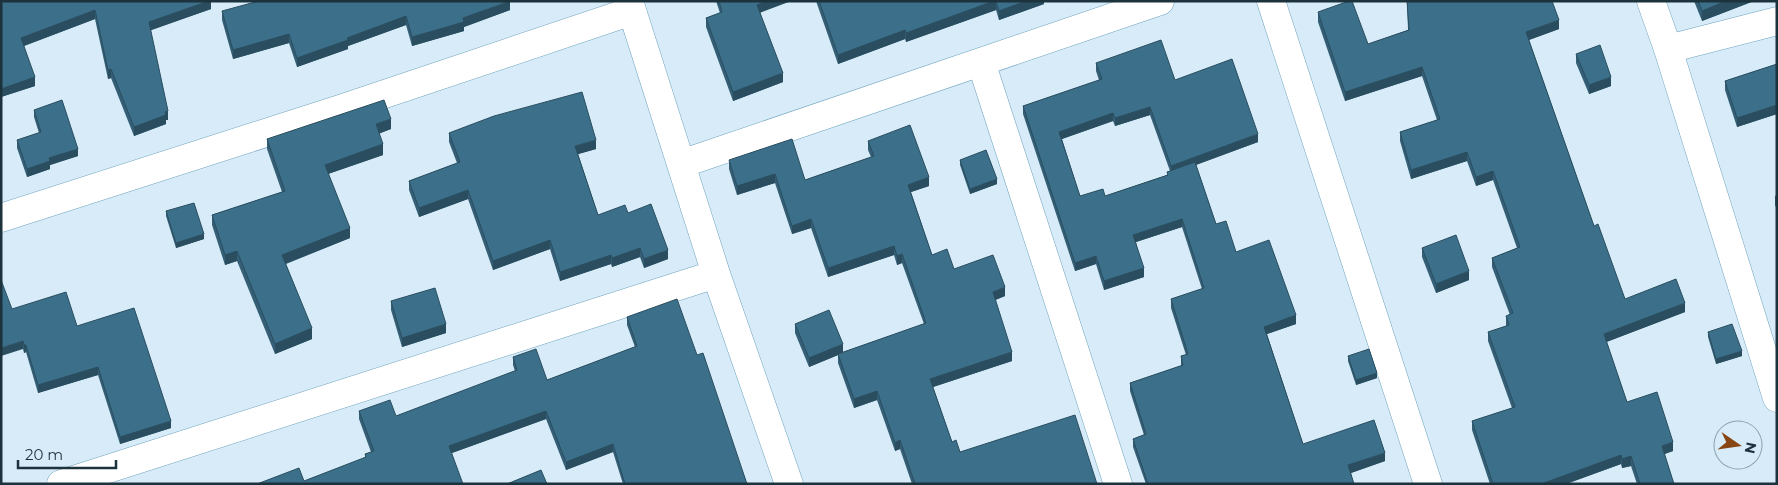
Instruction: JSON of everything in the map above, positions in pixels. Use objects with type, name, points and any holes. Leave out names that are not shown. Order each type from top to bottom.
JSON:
[{"type":"street","points":[[681,164],[1160,1]]},
{"type":"street","points":[[1271,1],[1428,484]]},
{"type":"street","points":[[1652,1],[1777,398]]},
{"type":"street","points":[[1,218],[340,109],[631,6],[716,274],[789,484]]},
{"type":"street","points":[[1668,49],[1777,21]]},
{"type":"street","points":[[981,62],[1118,484]]},
{"type":"street","points":[[61,484],[716,274]]},
{"type":"building","points":[[1,1],[209,1],[149,22],[168,111],[165,112],[166,115],[134,127],[111,69],[108,70],[95,10],[21,38],[35,77],[1,89]]},
{"type":"building","points":[[259,1],[510,1],[463,18],[464,22],[412,37],[406,16],[347,38],[348,40],[297,58],[289,34],[233,50],[222,11]]},
{"type":"building","points":[[719,1],[766,1],[757,5],[783,73],[733,92],[706,18],[722,12]]},
{"type":"building","points":[[819,1],[994,1],[906,33],[905,30],[838,55]]},
{"type":"building","points":[[996,1],[1026,1],[999,11]]},
{"type":"building","points":[[1352,1],[1368,44],[1409,30],[1407,1],[1552,1],[1559,20],[1526,32],[1594,226],[1598,224],[1625,299],[1676,279],[1685,303],[1604,334],[1627,402],[1657,392],[1673,442],[1662,446],[1674,484],[1640,484],[1631,456],[1622,459],[1621,455],[1541,484],[1493,484],[1472,421],[1515,407],[1488,332],[1509,325],[1506,316],[1513,313],[1492,258],[1520,247],[1493,171],[1476,177],[1467,152],[1411,170],[1400,132],[1440,119],[1422,67],[1345,92],[1318,12]]},
{"type":"building","points":[[1698,1],[1726,1],[1702,11]]},
{"type":"building","points":[[1161,40],[1175,80],[1232,59],[1258,134],[1171,166],[1150,107],[1115,118],[1113,113],[1059,132],[1080,196],[1103,189],[1105,196],[1168,175],[1167,172],[1195,162],[1216,224],[1226,221],[1236,252],[1269,240],[1296,315],[1264,327],[1303,444],[1374,420],[1385,453],[1348,465],[1354,484],[1148,484],[1133,439],[1146,434],[1130,383],[1183,365],[1181,356],[1188,354],[1171,299],[1204,288],[1182,219],[1133,235],[1144,268],[1104,281],[1096,256],[1075,263],[1023,106],[1102,79],[1096,63]]},
{"type":"building","points":[[1600,45],[1611,77],[1589,85],[1576,54]]},
{"type":"building","points":[[1777,64],[1777,105],[1737,118],[1725,81]]},
{"type":"building","points":[[582,92],[596,140],[575,146],[598,215],[625,205],[628,213],[651,204],[668,250],[644,259],[640,248],[612,258],[611,255],[560,272],[550,240],[493,261],[468,190],[419,208],[409,181],[460,162],[449,133],[494,116]]},
{"type":"building","points":[[62,100],[78,149],[49,158],[50,161],[27,169],[17,140],[41,132],[34,110]]},
{"type":"building","points":[[384,100],[391,119],[376,124],[383,144],[325,165],[350,228],[282,255],[312,328],[275,344],[237,251],[225,255],[212,215],[285,191],[267,139]]},
{"type":"building","points":[[910,125],[929,177],[908,185],[932,255],[947,249],[954,269],[993,255],[1005,287],[993,292],[1012,352],[930,379],[952,442],[956,440],[960,452],[1075,415],[1097,484],[915,484],[900,440],[895,443],[877,391],[854,399],[838,354],[926,323],[902,254],[897,256],[894,246],[828,268],[811,219],[792,226],[775,174],[737,186],[729,160],[792,139],[805,180],[874,156],[868,141]]},
{"type":"building","points":[[986,150],[997,179],[970,189],[960,160]]},
{"type":"building","points":[[194,203],[204,234],[176,243],[166,211]]},
{"type":"building","points":[[1456,235],[1469,271],[1436,284],[1422,248]]},
{"type":"building","points":[[1,280],[12,309],[66,292],[77,326],[134,308],[171,421],[120,437],[98,367],[38,385],[26,345],[24,345],[23,341],[1,348]]},
{"type":"building","points":[[435,288],[446,324],[402,338],[391,301]]},
{"type":"building","points":[[677,299],[697,355],[703,353],[747,484],[625,484],[613,444],[566,462],[546,411],[449,446],[463,484],[257,484],[299,468],[304,481],[366,457],[365,454],[374,451],[359,411],[390,400],[396,416],[517,370],[513,357],[536,349],[547,380],[637,346],[627,317]]},
{"type":"building","points":[[829,310],[843,344],[809,358],[795,324]]},
{"type":"building","points":[[1732,324],[1742,351],[1716,359],[1708,332]]},
{"type":"building","points":[[1369,349],[1377,373],[1356,380],[1348,356]]},
{"type":"building","points":[[541,470],[547,484],[507,484]]}]
